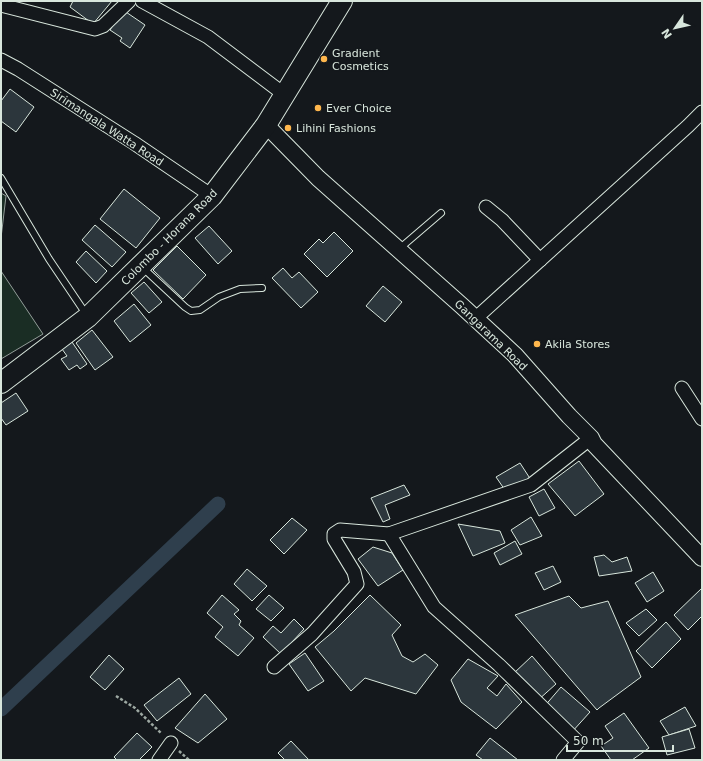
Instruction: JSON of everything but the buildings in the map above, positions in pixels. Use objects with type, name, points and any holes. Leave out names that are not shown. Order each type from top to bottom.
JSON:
[{"type":"main road","name":"Colombo - Horana Road","points":[[1,383],[88,317],[212,196],[266,125],[342,1]]},
{"type":"street","points":[[1,5],[95,29],[103,26],[129,1]]},
{"type":"street","points":[[142,1],[208,37],[285,95]]},
{"type":"street","name":"Sirimangala Watta Road","points":[[1,60],[25,73],[212,196]]},
{"type":"street","points":[[476,318],[702,112]]},
{"type":"street","name":"Gangarama Road","points":[[266,125],[318,178],[476,318],[515,355],[569,416],[591,438],[594,444],[702,558]]},
{"type":"street","points":[[486,207],[502,220],[540,260]]},
{"type":"street","points":[[682,388],[702,419]]},
{"type":"street","points":[[274,667],[312,634],[357,584],[354,572],[334,539],[334,534],[340,530],[389,534],[531,485],[591,438]]},
{"type":"street","points":[[389,534],[434,607],[500,665],[578,742],[563,760]]},
{"type":"street","points":[[159,760],[171,743]]},
{"type":"lane","points":[[1,178],[49,259],[88,317]]},
{"type":"lane","points":[[398,250],[441,213]]},
{"type":"lane","points":[[141,266],[191,311],[200,310],[219,297],[240,289],[262,288]]},
{"type":"path","points":[[116,696],[135,708],[189,760]]},
{"type":"green space","points":[[1,193],[6,196],[1,238]]},
{"type":"green space","points":[[1,271],[43,334],[1,359]]},
{"type":"waterway","points":[[1,709],[218,504]]},
{"type":"place","name":"Gradient Cosmetics","points":[[324,59]]},
{"type":"place","name":"Ever Choice","points":[[318,108]]},
{"type":"place","name":"Lihini Fashions","points":[[288,128]]},
{"type":"place","name":"Akila Stores","points":[[537,344]]}]
